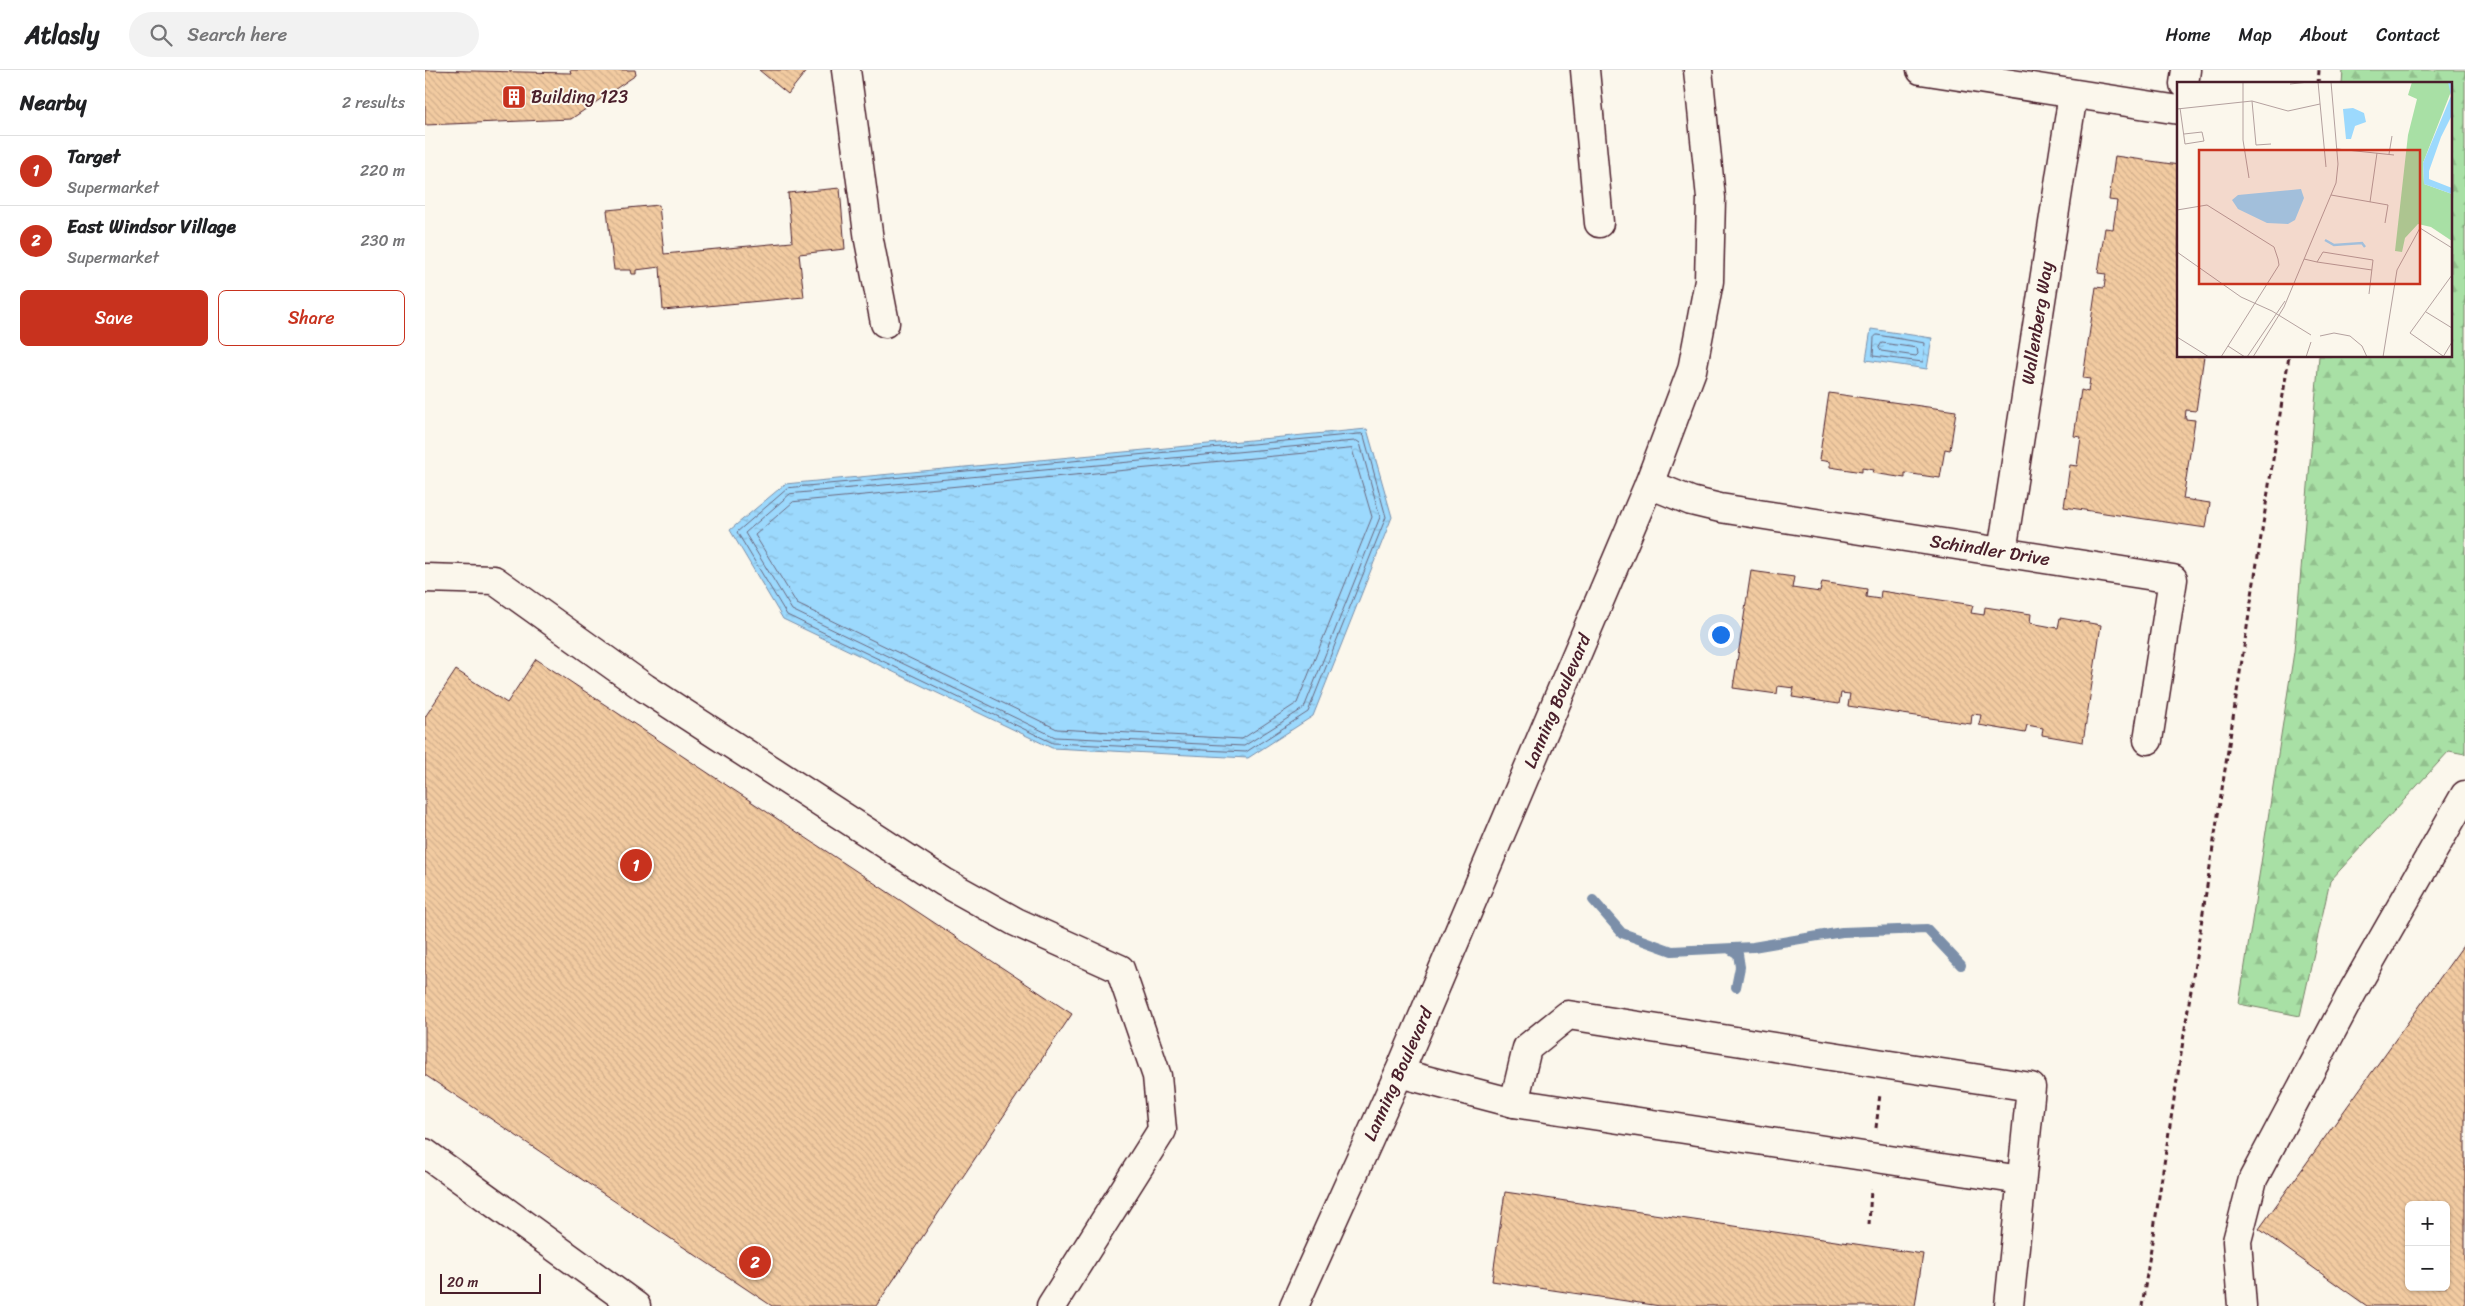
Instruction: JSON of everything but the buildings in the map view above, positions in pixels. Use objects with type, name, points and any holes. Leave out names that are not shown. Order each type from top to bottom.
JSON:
[{"type":"street","points":[[846,70],[869,240],[885,323]]},
{"type":"street","points":[[1585,70],[1599,223]]},
{"type":"street","name":"Lanning Boulevard","points":[[1294,1306],[1399,1073],[1649,484],[1692,370],[1709,281],[1711,198],[1697,70]]},
{"type":"street","points":[[1921,70],[2177,110]]},
{"type":"street","name":"Wallenberg Way","points":[[2002,552],[2073,94]]},
{"type":"street","name":"Schindler Drive","points":[[1649,484],[1691,501],[1720,508],[2173,578],[2148,740]]},
{"type":"street","points":[[425,578],[493,580],[645,688],[944,882],[1016,922],[1120,969],[1157,1076],[1162,1130],[1051,1306]]},
{"type":"street","points":[[2241,1306],[2237,1240],[2253,1179],[2353,992],[2465,795]]},
{"type":"street","points":[[1514,1103],[1527,1048],[1568,1015],[2031,1087],[2009,1306]]},
{"type":"street","points":[[1399,1073],[1514,1103],[2021,1180]]},
{"type":"street","points":[[425,1153],[636,1306]]},
{"type":"path","points":[[2142,1306],[2289,358]]},
{"type":"green space","points":[[2343,70],[2465,70],[2465,754],[2449,751],[2330,881],[2300,1016],[2239,1004],[2294,652],[2319,358],[2453,358],[2453,82],[2342,82]]},
{"type":"water","points":[[1871,329],[1932,338],[1927,369],[1866,360]]},
{"type":"water","points":[[1367,429],[1392,517],[1313,716],[1248,758],[1052,748],[783,619],[730,530],[785,484]]},
{"type":"waterway","points":[[1593,900],[1622,933],[1672,951],[1753,947],[1842,932],[1927,929],[1961,965]]},
{"type":"waterway","points":[[1730,949],[1738,954],[1740,967],[1736,987]]},
{"type":"place","name":"Building 123","points":[[514,97]]},
{"type":"place","name":"Target","points":[[636,865]]},
{"type":"place","name":"East Windsor Village","points":[[755,1262]]}]
